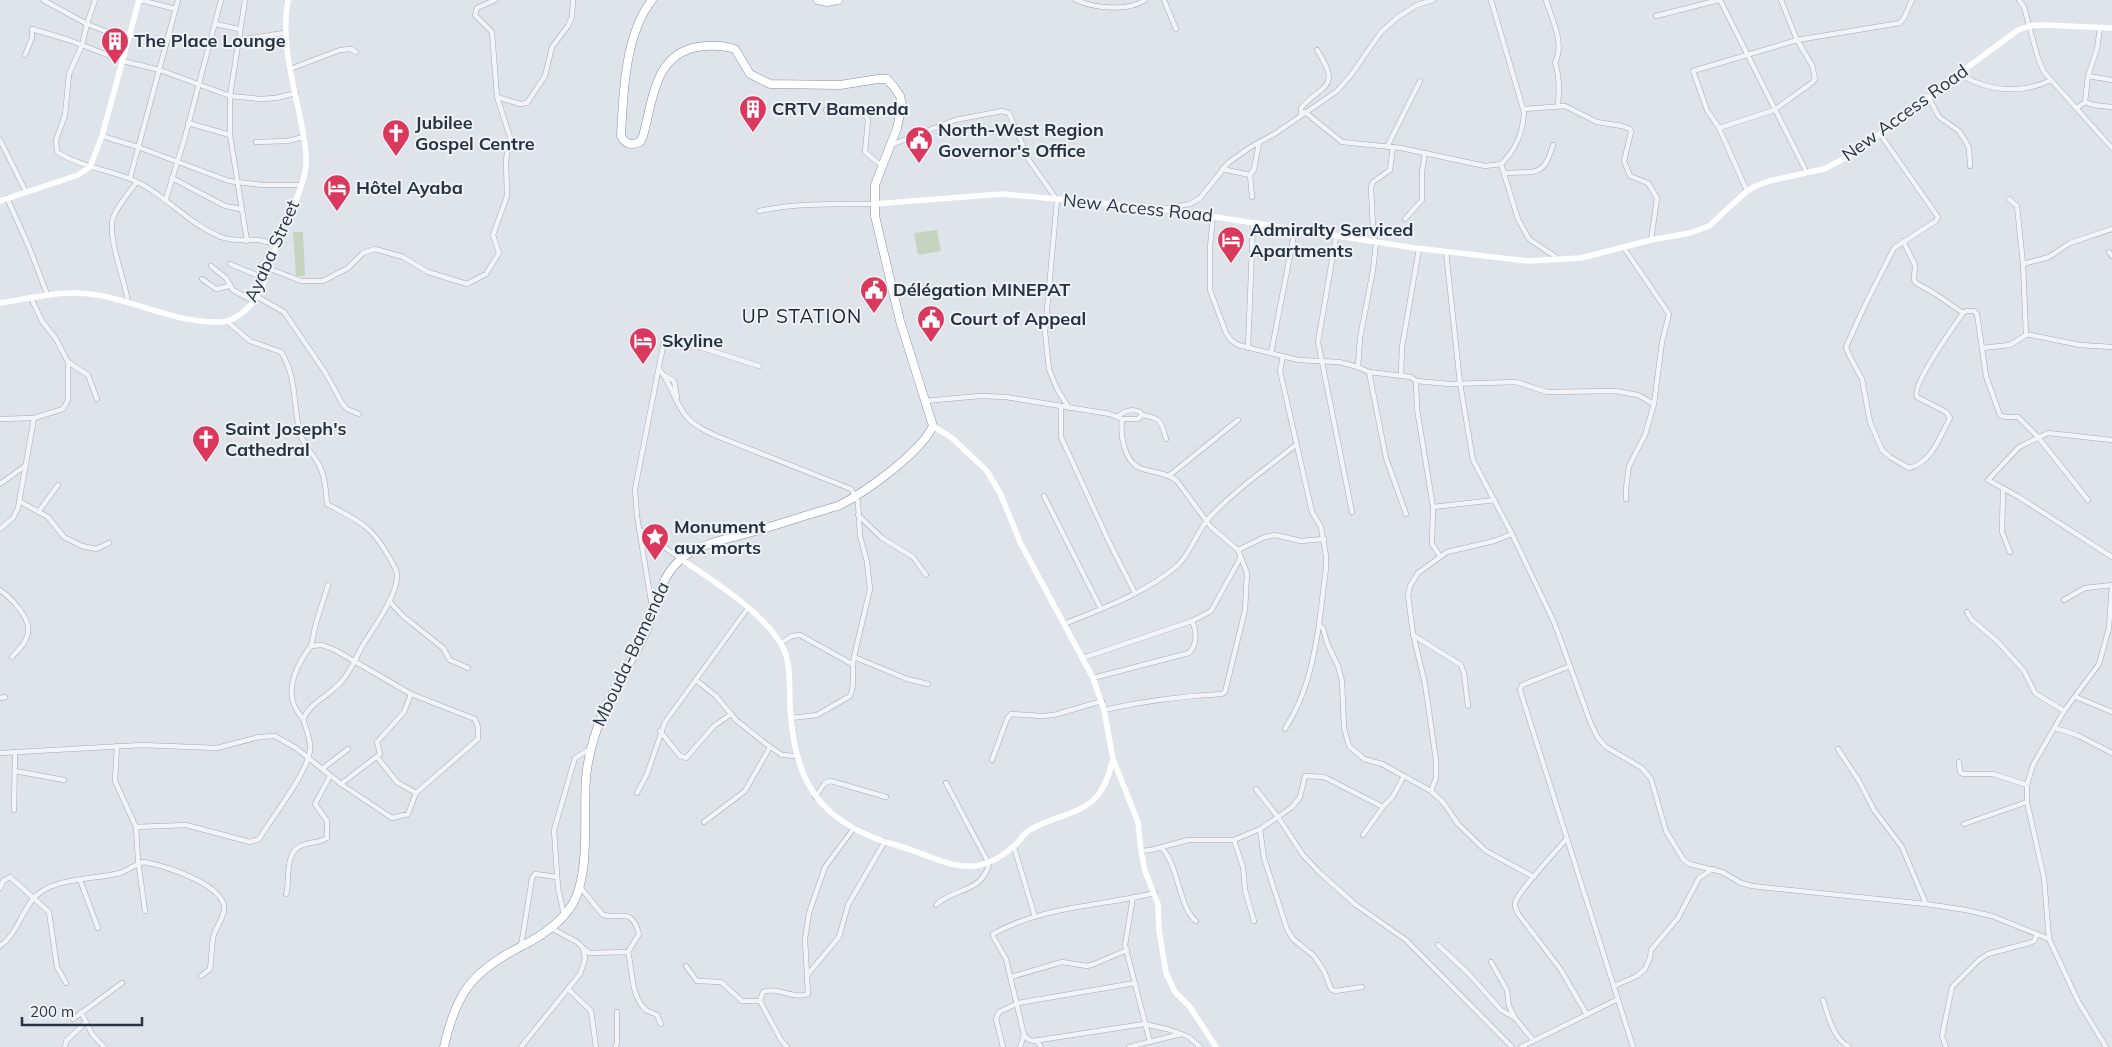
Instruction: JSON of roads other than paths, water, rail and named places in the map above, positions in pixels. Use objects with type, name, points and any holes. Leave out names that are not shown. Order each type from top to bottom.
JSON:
[{"type":"highway","points":[[652,0],[640,19],[631,44],[627,63],[621,136],[629,144],[640,142],[660,76],[668,63],[686,50],[709,45],[735,49],[750,74],[770,84],[840,84],[887,79],[900,96],[902,105],[897,128],[875,186],[874,204],[878,232],[900,321],[924,401],[932,417],[933,426]]},
{"type":"highway","points":[[818,0],[827,2],[838,0]]},
{"type":"highway","name":"Mbouda-Bamenda","points":[[444,1047],[450,1020],[461,995],[477,974],[551,928],[572,906],[580,888],[583,868],[586,779],[590,749],[604,709],[648,628],[660,588],[672,569],[681,559],[712,544],[838,506],[856,497],[912,452],[929,436],[933,426]]},
{"type":"main road","points":[[0,200],[78,175],[90,167],[102,136],[140,0]]},
{"type":"main road","name":"Ayaba Street","points":[[228,322],[238,317],[255,298],[306,166],[304,137],[284,33],[288,0]]},
{"type":"main road","name":"New Access Road","points":[[874,204],[1002,194],[1164,209],[1336,237],[1446,252],[1528,261],[1581,258],[1651,240],[1690,233],[1709,226],[1747,191],[1769,181],[1824,169],[1843,159],[1880,134],[2018,30],[2030,26],[2112,28]]},
{"type":"main road","points":[[0,303],[47,294],[75,292],[128,302],[173,317],[207,322],[228,322]]},
{"type":"main road","points":[[933,426],[952,438],[986,470],[1000,493],[1021,544],[1093,678],[1102,701],[1113,759],[1138,822],[1140,850],[1145,871],[1158,904],[1159,930],[1166,973],[1175,992],[1190,1007],[1216,1047]]},
{"type":"main road","points":[[681,559],[748,608],[781,643],[787,662],[796,756],[805,779],[815,797],[830,812],[854,828],[947,864],[976,867],[989,864],[1014,846],[1028,831],[1086,807],[1101,793],[1113,759]]},
{"type":"street","points":[[43,0],[86,24],[128,40]]},
{"type":"street","points":[[95,0],[86,24],[82,45],[71,67],[65,115],[56,146],[57,152],[90,167],[130,178],[166,199],[193,223],[212,234],[231,240],[258,240],[277,244]]},
{"type":"street","points":[[140,0],[176,10]]},
{"type":"street","points":[[130,178],[178,0]]},
{"type":"street","points":[[166,199],[222,0]]},
{"type":"street","points":[[245,0],[239,29],[236,68],[230,96],[230,135],[247,241]]},
{"type":"street","points":[[268,268],[301,281],[323,281],[348,268],[363,253],[375,249],[403,257],[428,272],[463,284],[472,283],[486,274],[498,258],[498,249],[494,241],[494,235],[508,193],[506,160],[510,137],[497,97],[492,32],[475,15],[478,8],[495,0]]},
{"type":"street","points":[[497,97],[520,104],[527,102],[545,76],[552,47],[568,26],[572,17],[573,0]]},
{"type":"street","points":[[1076,0],[1090,5],[1126,8],[1133,7],[1145,0]]},
{"type":"street","points":[[1164,0],[1176,29]]},
{"type":"street","points":[[1164,209],[1190,204],[1200,198],[1228,163],[1337,91],[1351,75],[1381,32],[1398,17],[1417,5],[1433,0]]},
{"type":"street","points":[[1317,50],[1327,67],[1328,83],[1325,88],[1301,108],[1303,114],[1342,142],[1425,153],[1484,166],[1501,164],[1508,157],[1522,131],[1523,109],[1491,0]]},
{"type":"street","points":[[1546,0],[1557,31],[1558,56],[1555,62],[1559,85],[1558,106]]},
{"type":"street","points":[[1656,16],[1720,0],[1807,173]]},
{"type":"street","points":[[1719,128],[1774,110],[1813,82],[1815,78],[1812,66],[1797,40],[1781,0]]},
{"type":"street","points":[[1747,191],[1719,128],[1707,110],[1693,71],[1797,40],[1900,24],[1912,0]]},
{"type":"street","points":[[2019,0],[2024,7],[2041,65],[2051,80],[2112,148]]},
{"type":"street","points":[[215,24],[239,29]]},
{"type":"street","points":[[2077,108],[2085,102],[2088,76],[2097,49],[2100,28]]},
{"type":"street","points":[[25,55],[32,38],[32,29],[123,61],[160,70],[230,96],[260,99],[276,98],[296,93]]},
{"type":"street","points":[[238,40],[284,33]]},
{"type":"street","points":[[290,69],[340,50],[351,49],[356,52]]},
{"type":"street","points":[[1959,74],[1970,80],[2006,90],[2034,87],[2051,80]]},
{"type":"street","points":[[2088,76],[2112,80]]},
{"type":"street","points":[[1387,147],[1420,81]]},
{"type":"street","points":[[1928,98],[1939,117],[1958,130],[1966,142],[1969,148],[1970,166]]},
{"type":"street","points":[[2085,102],[2093,106],[2112,107]]},
{"type":"street","points":[[1523,109],[1558,106],[1571,108],[1602,124],[1622,126],[1630,129],[1631,132],[1624,161],[1630,176],[1648,183],[1657,198],[1651,240]]},
{"type":"street","points":[[826,110],[862,109],[868,120],[865,152],[882,166]]},
{"type":"street","points":[[890,145],[955,120],[1002,111],[1009,113],[1029,160],[1057,200],[1045,332],[1052,380],[1069,408]]},
{"type":"street","points":[[188,123],[230,135]]},
{"type":"street","points":[[1880,134],[1938,217],[1936,221],[1894,248],[1846,347],[1862,379],[1870,422],[1879,444],[1890,458],[1909,468],[1919,466],[1928,457],[1950,418],[1946,412],[1915,395],[1928,367],[1963,313],[1970,310],[1977,314],[1986,376],[2000,415],[2005,417],[2016,416],[2038,437],[2088,500]]},
{"type":"street","points":[[102,136],[237,182],[300,185]]},
{"type":"street","points":[[256,142],[287,141],[304,137]]},
{"type":"street","points":[[0,140],[26,192]]},
{"type":"street","points":[[1252,197],[1250,175],[1254,169],[1258,142]]},
{"type":"street","points":[[1504,173],[1540,170],[1548,162],[1554,145]]},
{"type":"street","points":[[1358,367],[1360,338],[1372,277],[1376,242],[1373,229],[1371,187],[1373,182],[1390,170],[1393,148]]},
{"type":"street","points":[[1405,219],[1422,200],[1422,167],[1425,153]]},
{"type":"street","points":[[1501,164],[1518,219],[1529,239],[1560,260]]},
{"type":"street","points":[[1222,169],[1250,175]]},
{"type":"street","points":[[172,178],[225,206],[242,209]]},
{"type":"street","points":[[128,302],[110,228],[113,216],[136,182]]},
{"type":"street","points":[[7,198],[47,294]]},
{"type":"street","points":[[2008,198],[2017,206],[2023,264],[2026,335]]},
{"type":"street","points":[[759,211],[772,208],[826,204],[874,204]]},
{"type":"street","points":[[1213,216],[1210,247],[1210,290],[1226,333],[1238,345],[1298,360],[1340,362],[1369,372],[1401,375],[1411,377],[1416,381],[1460,384],[1516,382],[1547,392],[1615,391],[1638,395],[1654,404]]},
{"type":"street","points":[[1248,348],[1253,224]]},
{"type":"street","points":[[2023,264],[2049,257],[2070,243],[2112,229]]},
{"type":"street","points":[[1271,353],[1295,230]]},
{"type":"street","points":[[1336,237],[1318,342],[1352,512]]},
{"type":"street","points":[[1903,241],[1915,265],[1914,280],[1916,283],[1963,313]]},
{"type":"street","points":[[1624,248],[1669,314],[1662,342],[1654,404],[1645,435],[1629,466],[1626,499]]},
{"type":"street","points":[[1401,375],[1402,347],[1419,249]]},
{"type":"street","points":[[1446,252],[1460,384],[1473,460],[1512,534],[1554,622],[1591,724],[1598,738],[1606,747],[1642,768],[1650,779],[1666,832],[1675,849],[1689,864],[1713,869],[1752,886],[1926,904],[1992,916],[2048,938]]},
{"type":"street","points":[[230,264],[264,278]]},
{"type":"street","points":[[211,266],[226,278],[229,286]]},
{"type":"street","points":[[202,279],[216,289],[229,286],[284,312],[325,372],[342,403],[347,409],[359,414]]},
{"type":"street","points":[[0,418],[34,418],[59,411],[66,405],[68,400],[68,362],[56,339],[42,321],[31,298]]},
{"type":"street","points":[[228,322],[250,341],[281,352],[292,374],[292,388],[301,435],[324,476],[327,504],[366,525],[385,550],[397,575],[389,601],[353,662],[348,674],[339,685],[307,711],[303,719]]},
{"type":"street","points":[[1982,348],[2010,345],[2026,335],[2094,348],[2112,347]]},
{"type":"street","points":[[653,608],[639,529],[635,489],[665,336],[759,366]]},
{"type":"street","points":[[1283,356],[1280,371],[1312,512],[1321,527],[1324,539],[1326,568],[1319,625],[1307,685],[1298,708],[1285,729]]},
{"type":"street","points":[[68,362],[88,375],[97,398]]},
{"type":"street","points":[[659,370],[664,375],[687,418],[699,427],[719,437],[851,489],[856,497],[860,536],[868,569],[870,589],[852,664],[853,689],[850,696],[817,715],[791,718]]},
{"type":"street","points":[[1369,372],[1386,458],[1406,514]]},
{"type":"street","points":[[1416,381],[1417,410],[1433,507],[1432,544],[1440,556]]},
{"type":"street","points":[[924,401],[970,397],[1006,397],[1119,418],[1138,419],[1142,415]]},
{"type":"street","points":[[1061,407],[1061,437],[1110,544],[1135,593]]},
{"type":"street","points":[[1119,418],[1126,411],[1133,410],[1140,412],[1142,415],[1158,418],[1161,421],[1166,439]]},
{"type":"street","points":[[0,529],[16,514],[34,418]]},
{"type":"street","points":[[1104,710],[1141,702],[1222,694],[1225,692],[1245,610],[1248,578],[1238,550],[1211,527],[1177,481],[1170,475],[1140,468],[1133,464],[1124,446],[1119,418]]},
{"type":"street","points":[[1170,475],[1238,420]]},
{"type":"street","points":[[2112,440],[2087,439],[2052,433],[2038,437],[2019,448],[1988,480],[2020,497],[2112,557]]},
{"type":"street","points":[[1064,624],[1135,593],[1168,573],[1179,564],[1194,545],[1207,520],[1223,504],[1297,444]]},
{"type":"street","points":[[0,484],[25,466]]},
{"type":"street","points":[[39,511],[58,486]]},
{"type":"street","points":[[2003,489],[2002,532],[2010,552]]},
{"type":"street","points":[[1044,496],[1101,609]]},
{"type":"street","points":[[1433,507],[1494,500]]},
{"type":"street","points":[[19,501],[51,519],[64,537],[82,546],[96,549],[109,543]]},
{"type":"street","points":[[858,515],[887,541],[913,557],[926,575]]},
{"type":"street","points":[[639,529],[681,559]]},
{"type":"street","points":[[1430,791],[1436,778],[1436,760],[1425,684],[1413,634],[1408,595],[1410,586],[1418,573],[1440,556],[1466,546],[1494,541],[1512,534]]},
{"type":"street","points":[[1238,550],[1265,537],[1275,535],[1301,541],[1324,539]]},
{"type":"street","points":[[1083,658],[1192,621],[1211,611],[1241,557]]},
{"type":"street","points":[[136,827],[186,825],[250,842],[258,839],[300,775],[308,758],[310,748],[303,719],[294,705],[292,688],[297,670],[310,646],[328,585]]},
{"type":"street","points":[[2064,600],[2085,588],[2112,585],[2111,612],[2099,664],[2076,698],[2064,711],[2034,765],[2027,785],[2027,802],[2044,878],[2048,938],[2078,1001],[2106,1047]]},
{"type":"street","points":[[0,590],[12,599],[27,622],[29,630],[22,645],[12,657]]},
{"type":"street","points":[[389,601],[403,616],[443,648],[450,660],[468,668]]},
{"type":"street","points":[[637,793],[647,774],[664,722],[748,608]]},
{"type":"street","points":[[1967,612],[1971,619],[1998,642],[2024,671],[2035,693],[2064,711]]},
{"type":"street","points":[[1093,678],[1189,653],[1194,645],[1196,635],[1192,621]]},
{"type":"street","points":[[1319,625],[1323,628],[1342,681],[1344,728],[1349,746],[1364,759],[1382,764],[1430,791],[1443,802],[1458,824],[1486,851],[1534,877]]},
{"type":"street","points":[[1413,634],[1461,665],[1468,706]]},
{"type":"street","points":[[781,643],[792,636],[800,635],[852,664]]},
{"type":"street","points":[[0,753],[142,745],[217,748],[259,737],[275,736],[289,743],[330,776],[392,818],[408,814],[416,793],[478,739],[478,728],[475,719],[411,694],[328,647],[310,646]]},
{"type":"street","points":[[854,657],[907,679],[928,684]]},
{"type":"street","points":[[1570,666],[1522,685],[1520,690],[1633,1047]]},
{"type":"street","points":[[696,680],[716,696],[741,724],[770,747],[782,755],[796,756]]},
{"type":"street","points":[[341,784],[381,753],[377,742],[404,712],[411,694]]},
{"type":"street","points":[[2076,698],[2112,712]]},
{"type":"street","points":[[992,760],[1006,719],[1011,714],[1054,715],[1102,701]]},
{"type":"street","points":[[660,731],[680,756],[686,758],[714,726],[731,714]]},
{"type":"street","points":[[2055,728],[2077,735],[2112,753]]},
{"type":"street","points":[[117,746],[115,769],[117,787],[136,827],[145,911]]},
{"type":"street","points":[[704,822],[745,791],[770,747]]},
{"type":"street","points":[[322,769],[348,749]]},
{"type":"street","points":[[564,914],[557,876],[554,839],[555,822],[575,758],[590,749]]},
{"type":"street","points":[[1838,749],[1859,780],[1874,810],[1902,847],[1926,904]]},
{"type":"street","points":[[14,810],[15,752]]},
{"type":"street","points":[[377,757],[396,782],[416,793]]},
{"type":"street","points":[[1959,762],[1960,772],[1963,774],[1993,774],[2027,785]]},
{"type":"street","points":[[15,772],[64,780]]},
{"type":"street","points":[[1140,850],[1162,848],[1188,840],[1234,840],[1260,829],[1292,807],[1300,797],[1304,778],[1312,775],[1324,777],[1383,807]]},
{"type":"street","points":[[286,894],[289,889],[287,872],[294,851],[306,843],[327,838],[326,818],[315,804],[330,776]]},
{"type":"street","points":[[1363,835],[1393,796],[1404,776]]},
{"type":"street","points":[[815,797],[825,783],[831,780],[886,797]]},
{"type":"street","points":[[936,905],[942,898],[974,886],[987,870],[989,864],[946,784]]},
{"type":"street","points":[[1256,789],[1278,816],[1303,855],[1319,872],[1356,905],[1406,940],[1512,1047]]},
{"type":"street","points":[[1964,824],[2027,802]]},
{"type":"street","points":[[779,1047],[786,1046],[760,1001],[763,992],[768,990],[801,996],[808,994],[806,926],[819,881],[832,855],[854,828]]},
{"type":"street","points":[[1260,829],[1264,858],[1290,936],[1314,956],[1324,971],[1331,989],[1335,991],[1362,988]]},
{"type":"street","points":[[1567,838],[1518,897],[1515,906],[1519,916],[1561,970],[1587,1015]]},
{"type":"street","points":[[1234,840],[1243,867],[1245,890],[1254,921]]},
{"type":"street","points":[[808,974],[839,938],[848,905],[885,841]]},
{"type":"street","points":[[1014,846],[1035,917]]},
{"type":"street","points":[[1162,848],[1172,862],[1190,915],[1196,921]]},
{"type":"street","points":[[0,946],[11,937],[33,899],[52,887],[118,874],[139,863],[152,864],[186,874],[202,883],[220,898],[224,911],[214,934],[210,967],[201,976]]},
{"type":"street","points":[[1614,986],[1637,976],[1645,969],[1651,950],[1678,918],[1700,878],[1713,869]]},
{"type":"street","points":[[521,946],[532,878],[535,874],[557,876]]},
{"type":"street","points":[[0,888],[3,881],[10,876],[49,912],[57,967],[66,983]]},
{"type":"street","points":[[80,880],[87,904],[98,928]]},
{"type":"street","points":[[580,888],[603,915],[624,914],[629,917],[639,934],[628,952],[632,981],[637,995],[646,1009],[657,1015],[661,1024]]},
{"type":"street","points":[[1155,893],[1107,901],[1035,917],[1011,924],[993,935],[1006,959],[1018,1003],[1024,1035],[1028,1040],[1144,1024],[1167,1028],[1188,1037],[1200,1047]]},
{"type":"street","points":[[1133,897],[1125,939],[1144,1024],[1150,1042]]},
{"type":"street","points":[[551,928],[577,942],[589,953],[628,952]]},
{"type":"street","points":[[1946,1047],[1942,1036],[1952,987],[1979,960],[1988,954],[2034,941],[2038,934]]},
{"type":"street","points":[[1438,945],[1468,973],[1501,1010],[1515,1018]]},
{"type":"street","points":[[521,1047],[584,967],[586,959],[583,948]]},
{"type":"street","points":[[1011,976],[1062,962],[1087,966],[1127,950]]},
{"type":"street","points":[[1491,962],[1507,990],[1509,1006],[1515,1018],[1533,1040]]},
{"type":"street","points":[[686,966],[697,980],[721,982],[742,1001],[760,1001]]},
{"type":"street","points":[[73,1018],[122,983]]},
{"type":"street","points":[[1003,1047],[996,1015],[1018,1003],[1135,983]]},
{"type":"street","points":[[568,989],[591,1011],[596,1047]]},
{"type":"street","points":[[1521,1047],[1598,1008],[1618,1000]]},
{"type":"street","points":[[1823,1000],[1835,1035],[1842,1043],[1849,1047]]},
{"type":"street","points":[[82,1012],[86,1022],[102,1045],[94,1047]]},
{"type":"street","points":[[615,1047],[617,1044],[617,1012]]},
{"type":"street","points":[[65,1047],[66,1041],[86,1022]]},
{"type":"street","points":[[1129,1047],[1181,1034]]},
{"type":"street","points":[[1020,1047],[1024,1035]]},
{"type":"street","points":[[1036,1040],[1041,1047]]},
{"type":"street","points":[[524,1041],[529,1047]]},
{"type":"place","name":"The Place Lounge","points":[[115,65]]},
{"type":"place","name":"CRTV Bamenda","points":[[753,133]]},
{"type":"place","name":"Jubilee Gospel Centre","points":[[396,157]]},
{"type":"place","name":"North-West Region Governor's Office","points":[[919,164]]},
{"type":"place","name":"Hôtel Ayaba","points":[[337,212]]},
{"type":"place","name":"Admiralty Serviced Apartments","points":[[1231,264]]},
{"type":"place","name":"Délégation MINEPAT","points":[[874,314]]},
{"type":"place","name":"Court of Appeal","points":[[931,343]]},
{"type":"place","name":"Skyline","points":[[643,365]]},
{"type":"place","name":"Saint Joseph's Cathedral","points":[[206,463]]},
{"type":"place","name":"Monument aux morts","points":[[655,561]]},
{"type":"district","name":"UP STATION","points":[[802,316]]}]
